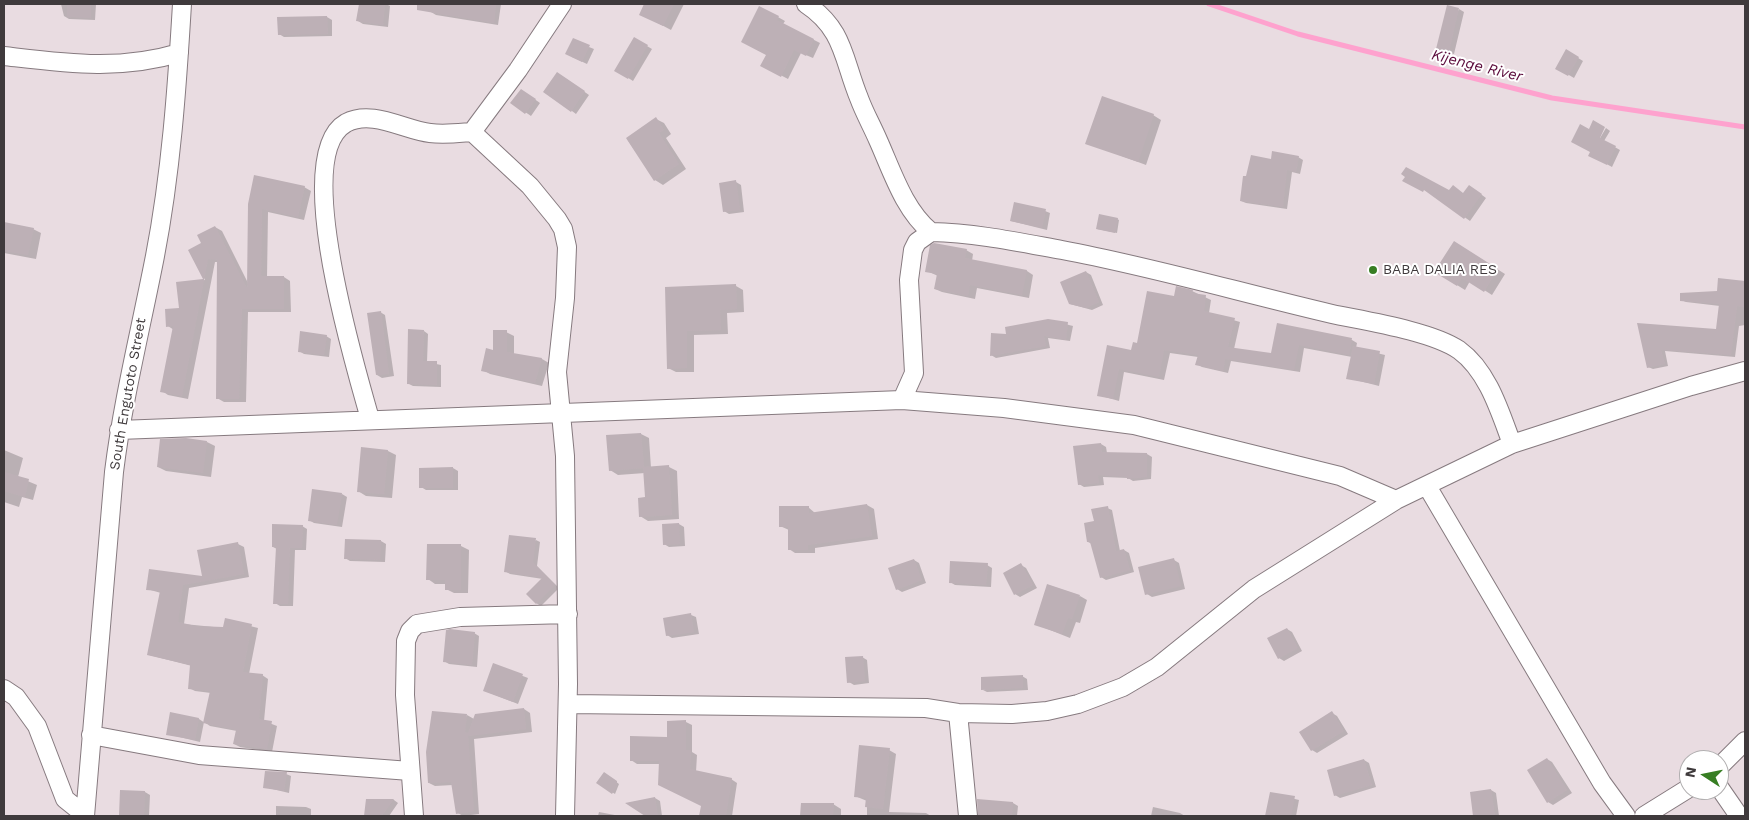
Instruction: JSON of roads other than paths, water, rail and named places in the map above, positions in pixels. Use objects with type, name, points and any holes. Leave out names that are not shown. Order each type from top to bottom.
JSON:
[{"type":"street","name":"South Engutoto Street","points":[[85,815],[119,430],[155,256],[166,189],[182,4]]},
{"type":"street","points":[[472,132],[518,70],[562,4]]},
{"type":"street","points":[[806,4],[822,14],[836,34],[859,99],[896,181],[916,215],[931,232]]},
{"type":"street","points":[[4,56],[92,65],[126,65],[153,61],[179,53]]},
{"type":"street","points":[[370,419],[343,319],[325,219],[323,173],[327,148],[334,132],[347,122],[370,118],[433,134],[472,132],[530,186],[562,229],[567,254],[557,372],[563,414],[568,614],[565,816]]},
{"type":"street","points":[[902,400],[914,373],[909,280],[913,250],[917,242],[931,232],[989,236],[1170,272],[1332,314],[1386,325],[1438,341],[1457,349],[1475,364],[1500,411],[1512,444]]},
{"type":"street","points":[[568,704],[916,708],[958,713],[1012,714],[1047,711],[1078,704],[1124,687],[1157,667],[1254,589],[1396,500],[1512,444],[1691,386],[1745,371]]},
{"type":"street","points":[[119,430],[902,400],[1004,408],[1134,425],[1340,476],[1396,500]]},
{"type":"street","points":[[1427,486],[1602,783],[1626,816]]},
{"type":"street","points":[[414,816],[404,664],[406,641],[410,631],[418,624],[460,617],[568,614]]},
{"type":"street","points":[[4,689],[16,697],[37,726],[65,799],[85,815]]},
{"type":"street","points":[[958,713],[968,816]]},
{"type":"street","points":[[91,735],[199,755],[410,770]]},
{"type":"street","points":[[1729,757],[1745,741]]},
{"type":"street","points":[[1644,816],[1679,794]]},
{"type":"street","points":[[1728,800],[1739,816]]},
{"type":"waterway","name":"Kijenge River","points":[[1209,4],[1298,34],[1552,98],[1745,127]]},
{"type":"place","name":"BABA DALIA RES","points":[[1373,270]]}]
